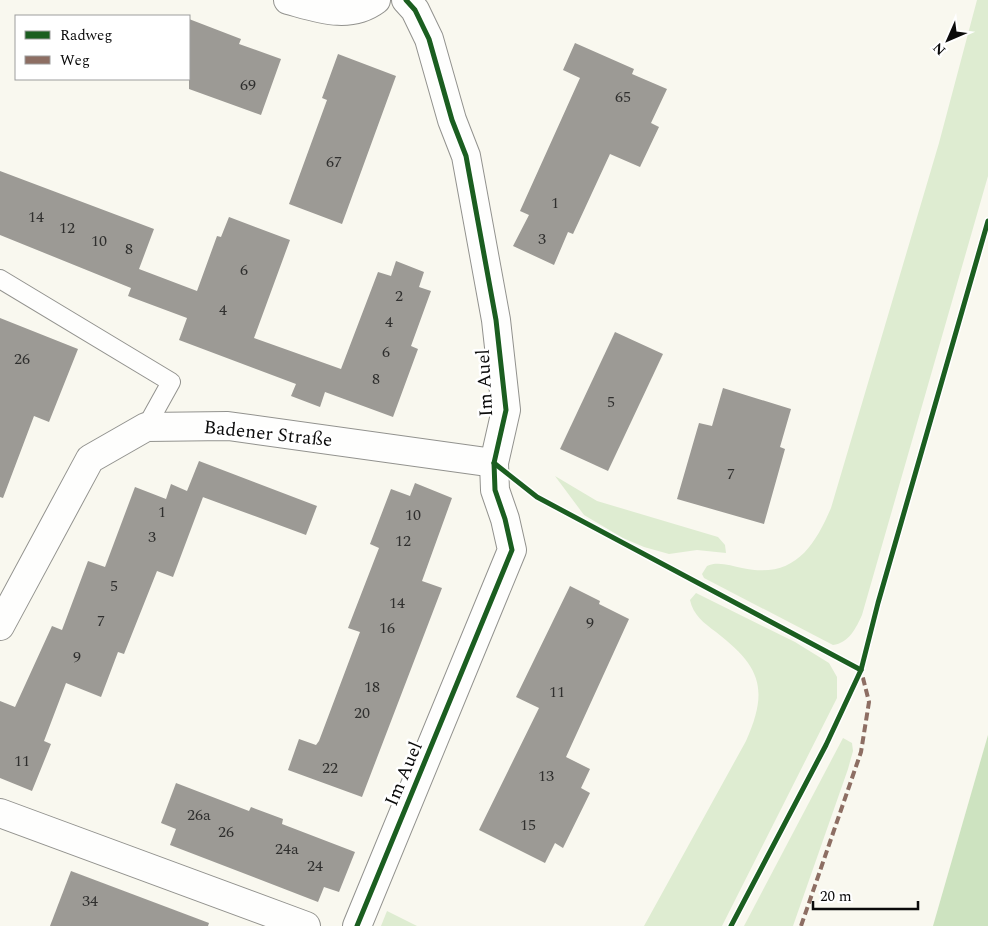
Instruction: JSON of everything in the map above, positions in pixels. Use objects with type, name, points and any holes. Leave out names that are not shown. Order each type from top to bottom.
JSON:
[{"type":"street","points":[[288,0],[333,12],[366,7],[376,0]]},
{"type":"street","name":"Im Auel","points":[[357,926],[512,550],[505,519],[495,490],[494,463],[506,410],[496,320],[466,156],[452,120],[429,39],[415,10],[406,0]]},
{"type":"street","name":"Badener Straße","points":[[0,626],[90,459],[146,427],[228,426],[494,463]]},
{"type":"street","points":[[0,813],[306,926]]},
{"type":"lane","points":[[0,279],[171,382],[146,427]]},
{"type":"green space","points":[[977,0],[988,0],[988,176],[862,615],[848,638],[839,644],[833,645],[704,578],[702,574],[707,566],[716,564],[759,570],[774,569],[787,565],[799,558],[808,548],[817,537],[824,523],[831,508],[939,143]]},
{"type":"green space","points":[[555,476],[597,501],[718,537],[725,545],[726,553],[697,550],[669,554],[644,547],[623,538],[584,515]]},
{"type":"green space","points":[[696,593],[795,642],[829,663],[837,677],[837,698],[722,926],[644,926],[746,741],[757,707],[758,693],[756,680],[751,668],[743,656],[696,614],[690,600]]},
{"type":"green space","points":[[988,735],[988,926],[933,926]]},
{"type":"green space","points":[[843,738],[852,743],[853,751],[793,926],[744,926]]},
{"type":"green space","points":[[387,911],[417,926],[381,926]]},
{"type":"building","points":[[190,19],[241,39],[239,44],[281,59],[261,115],[189,89]]},
{"type":"building","points":[[575,43],[634,69],[632,74],[667,89],[651,123],[659,127],[640,167],[610,154],[573,234],[568,232],[554,265],[513,246],[529,215],[520,211],[580,78],[563,70]]},
{"type":"building","points":[[338,54],[396,76],[342,224],[289,204],[327,100],[322,98]]},
{"type":"building","points":[[0,171],[154,229],[139,269],[197,291],[217,236],[221,237],[229,217],[290,240],[254,338],[341,369],[378,272],[391,276],[396,261],[424,272],[419,287],[431,291],[411,346],[418,349],[393,417],[325,392],[320,407],[291,396],[296,384],[179,340],[187,318],[128,296],[131,288],[0,235]]},
{"type":"building","points":[[0,318],[78,349],[49,422],[34,416],[3,498],[0,497]]},
{"type":"building","points":[[615,332],[663,354],[608,471],[560,449]]},
{"type":"building","points":[[723,388],[791,409],[780,447],[785,449],[764,524],[677,499],[699,423],[712,426]]},
{"type":"building","points":[[199,461],[317,506],[306,535],[203,497],[173,577],[157,571],[124,654],[118,652],[101,697],[66,683],[44,741],[51,744],[32,791],[0,778],[0,701],[15,707],[52,626],[62,630],[88,561],[105,567],[135,487],[166,499],[171,484],[187,491]]},
{"type":"building","points":[[415,483],[452,498],[422,581],[442,588],[362,797],[288,770],[299,739],[316,745],[319,741],[360,632],[348,628],[379,548],[370,544],[391,489],[410,496]]},
{"type":"building","points":[[570,586],[600,601],[599,604],[629,619],[566,757],[590,769],[581,788],[590,793],[563,848],[555,843],[545,863],[479,830],[539,708],[516,697]]},
{"type":"building","points":[[176,783],[249,811],[251,807],[283,819],[282,824],[355,852],[339,892],[324,887],[318,902],[170,845],[176,829],[161,823]]},
{"type":"building","points":[[71,871],[209,923],[208,926],[50,926]]},
{"type":"marked path","points":[[801,926],[861,752],[869,702],[861,670]]},
{"type":"cycle path","points":[[357,926],[512,550],[505,519],[495,490],[494,463],[506,410],[496,320],[466,156],[452,120],[429,39],[415,10],[406,0]]},
{"type":"cycle path","points":[[731,926],[826,745],[861,670],[878,603],[988,221]]},
{"type":"cycle path","points":[[494,463],[537,497],[861,670]]}]
